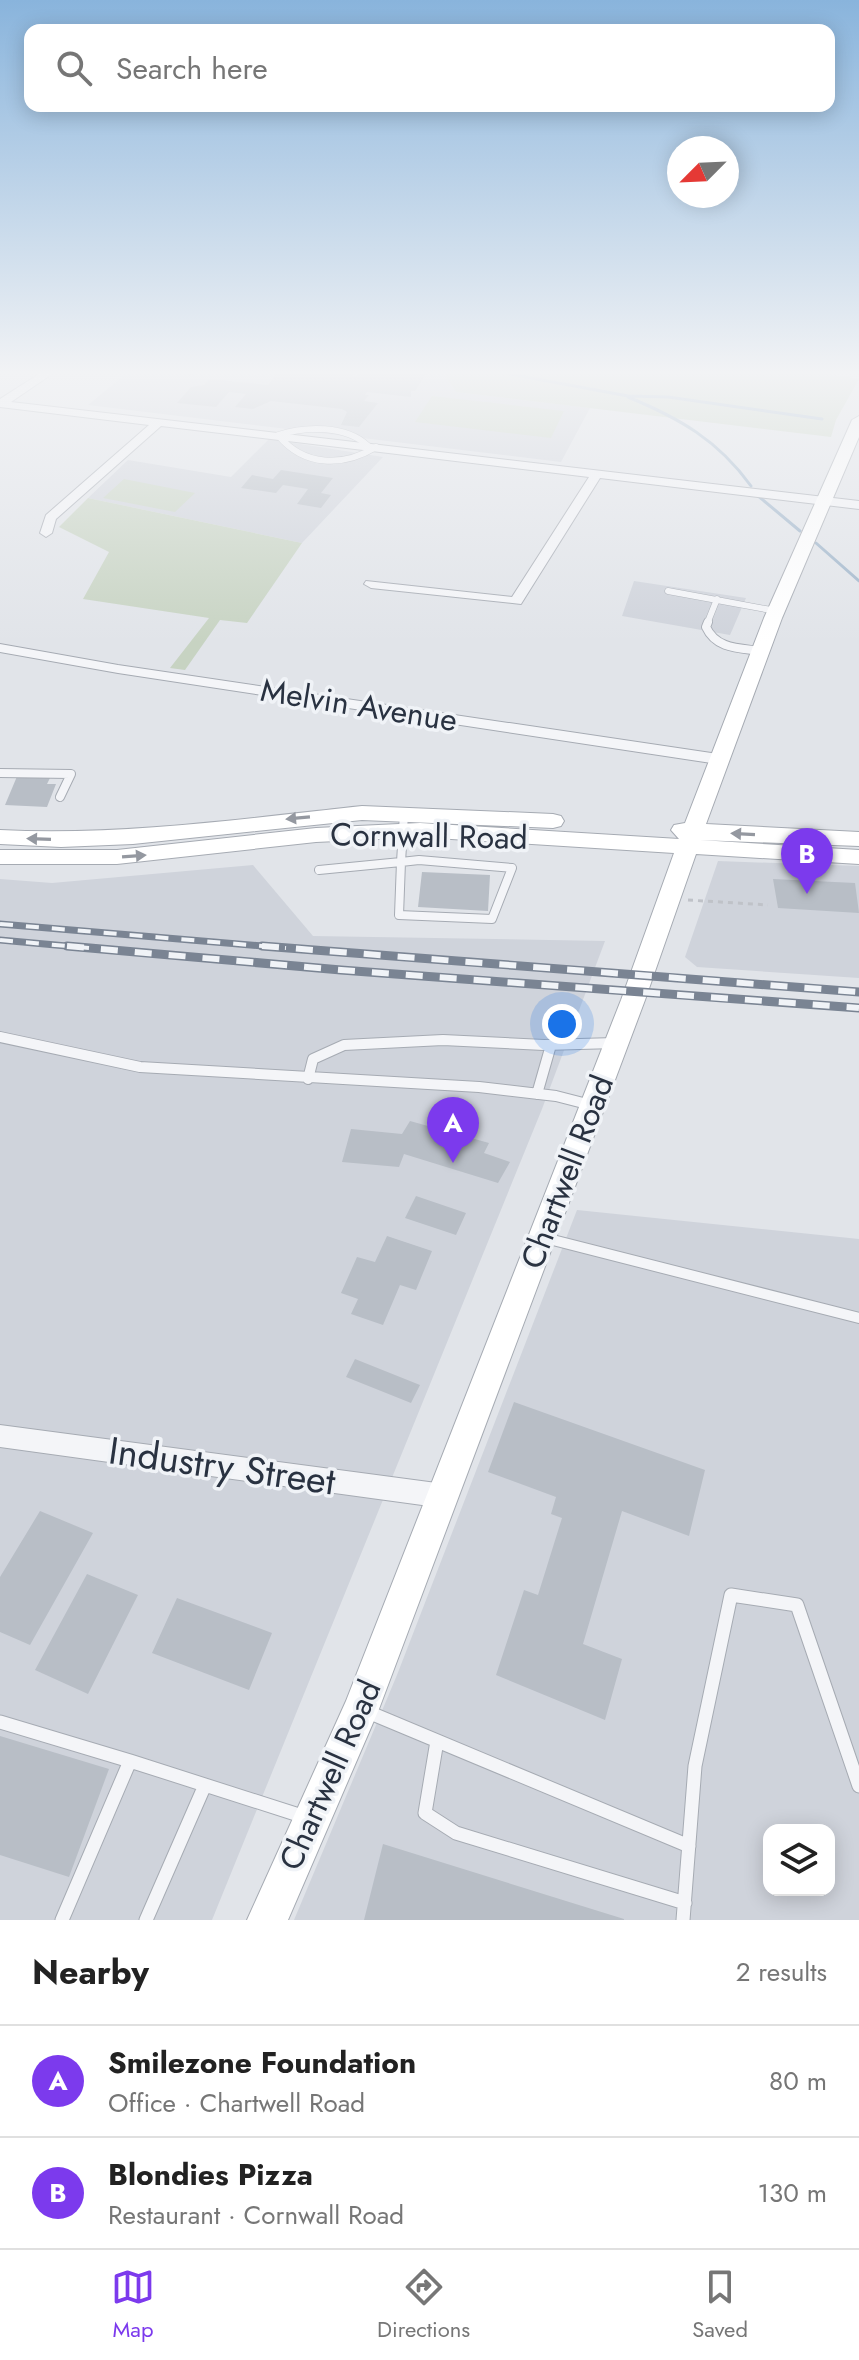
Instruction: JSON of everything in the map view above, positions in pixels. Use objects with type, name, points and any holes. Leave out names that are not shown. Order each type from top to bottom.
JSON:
[{"type":"street","points":[[46,533],[50,518],[112,464]]},
{"type":"street","points":[[519,464],[824,498],[859,505]]},
{"type":"street","name":"Chartwell Road","points":[[267,1920],[361,1709],[616,1043],[667,899],[692,839],[718,759],[776,611],[839,464]]},
{"type":"street","points":[[371,584],[516,601],[597,473]]},
{"type":"street","name":"Melvin Avenue","points":[[0,648],[118,669],[718,759]]},
{"type":"street","name":"Cornwall Road","points":[[0,837],[61,840],[133,837],[362,813],[403,822],[692,839],[859,857]]},
{"type":"street","name":"Cornwall Road","points":[[0,857],[117,857],[403,822]]},
{"type":"street","name":"Cornwall Road","points":[[692,839],[859,839]]},
{"type":"street","name":"Industry Street","points":[[0,1436],[444,1496]]},
{"type":"lane","points":[[668,591],[776,611]]},
{"type":"lane","points":[[717,599],[706,627],[711,638],[724,645],[760,651]]},
{"type":"lane","points":[[0,773],[71,774],[60,797]]},
{"type":"lane","points":[[319,870],[401,861],[512,868],[492,919],[399,915],[401,861],[403,822]]},
{"type":"lane","points":[[0,1037],[140,1067],[479,1087],[592,1105]]},
{"type":"lane","points":[[308,1079],[313,1059],[344,1045],[443,1040],[551,1045],[616,1043]]},
{"type":"lane","points":[[537,1094],[551,1045]]},
{"type":"lane","points":[[542,1238],[859,1318]]},
{"type":"lane","points":[[683,1920],[695,1766],[731,1595],[797,1605],[859,1786]]},
{"type":"lane","points":[[361,1709],[689,1846]]},
{"type":"lane","points":[[0,1722],[312,1819]]},
{"type":"lane","points":[[437,1741],[425,1813],[456,1833],[685,1903]]},
{"type":"lane","points":[[62,1920],[130,1761]]},
{"type":"lane","points":[[146,1920],[205,1785]]},
{"type":"path","points":[[667,899],[768,905]]},
{"type":"shaded area","points":[[124,464],[150,464],[231,477],[244,464],[377,464],[302,543],[88,498]]},
{"type":"shaded area","points":[[634,581],[746,598],[730,635],[622,616]]},
{"type":"shaded area","points":[[718,861],[859,866],[859,978],[697,967],[685,957]]},
{"type":"shaded area","points":[[253,865],[313,936],[605,941],[542,1109],[212,1920],[0,1920],[0,879],[52,883]]},
{"type":"shaded area","points":[[577,1210],[859,1239],[859,1920],[294,1920],[397,1675]]},
{"type":"green space","points":[[124,479],[195,493],[175,512],[103,498]]},
{"type":"green space","points":[[88,498],[302,543],[247,623],[220,620],[185,670],[170,668],[209,618],[83,599],[109,552],[59,527]]},
{"type":"building","points":[[281,470],[333,478],[321,493],[331,495],[321,508],[297,504],[308,489],[283,485],[276,493],[241,488],[252,475],[273,479]]},
{"type":"building","points":[[18,774],[51,776],[47,784],[56,784],[47,807],[5,805]]},
{"type":"building","points":[[422,872],[490,875],[488,911],[418,907]]},
{"type":"building","points":[[773,879],[855,883],[859,913],[778,908]]},
{"type":"building","points":[[410,1121],[489,1143],[484,1153],[510,1162],[498,1183],[404,1154],[399,1167],[342,1162],[351,1129],[402,1134]]},
{"type":"building","points":[[416,1196],[466,1213],[456,1235],[405,1218]]},
{"type":"building","points":[[387,1236],[432,1251],[416,1290],[400,1285],[383,1325],[351,1314],[358,1299],[341,1293],[357,1257],[375,1262]]},
{"type":"building","points":[[355,1359],[420,1385],[411,1403],[346,1377]]},
{"type":"building","points":[[514,1402],[705,1470],[689,1536],[622,1511],[583,1644],[622,1659],[605,1720],[496,1675],[524,1590],[538,1595],[562,1518],[551,1514],[556,1497],[488,1472]]},
{"type":"building","points":[[40,1511],[93,1533],[30,1645],[0,1632],[0,1577]]},
{"type":"building","points":[[87,1574],[138,1595],[88,1694],[35,1670]]},
{"type":"building","points":[[177,1598],[272,1633],[249,1690],[152,1653]]},
{"type":"building","points":[[0,1736],[109,1769],[69,1877],[0,1855]]},
{"type":"building","points":[[383,1844],[624,1919],[624,1920],[364,1920]]},
{"type":"waterway","points":[[732,464],[751,486]]},
{"type":"waterway","points":[[757,495],[800,531]]},
{"type":"waterway","points":[[816,543],[859,581]]},
{"type":"railway","points":[[0,924],[264,946]]},
{"type":"railway","points":[[0,940],[89,948]]},
{"type":"railway","points":[[67,946],[341,970],[859,1008]]},
{"type":"railway","points":[[264,946],[859,992]]},
{"type":"railway","points":[[264,946],[286,948]]},
{"type":"place","name":"Blondies Pizza","points":[[807,894]]},
{"type":"place","name":"Smilezone Foundation","points":[[453,1163]]}]
